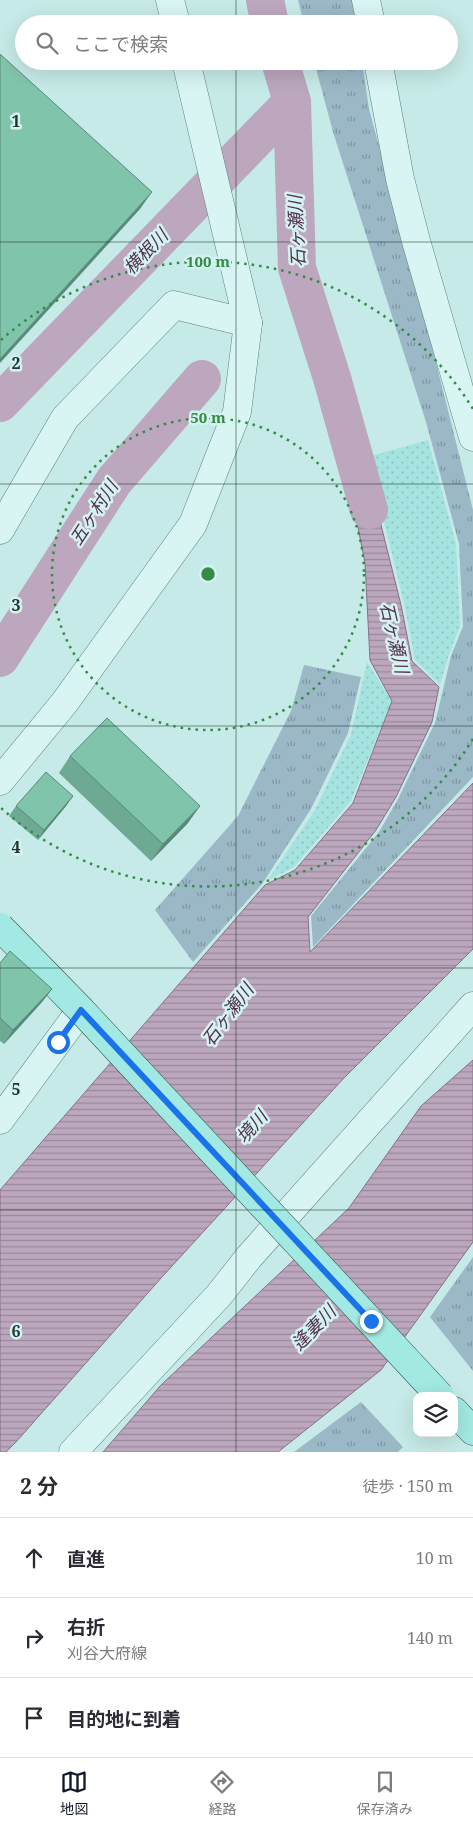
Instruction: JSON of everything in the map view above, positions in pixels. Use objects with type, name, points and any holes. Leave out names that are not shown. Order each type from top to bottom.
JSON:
[{"type":"main road","points":[[0,927],[81,1010],[436,1392]]},
{"type":"main road","points":[[458,1415],[473,1431]]},
{"type":"street","points":[[170,0],[174,15]]},
{"type":"street","points":[[366,0],[369,15]]},
{"type":"street","points":[[0,781],[65,702],[193,524],[237,412],[248,323],[188,70]]},
{"type":"street","points":[[380,70],[400,179],[473,437]]},
{"type":"street","points":[[0,530],[65,418],[174,305],[248,323]]},
{"type":"street","points":[[74,1452],[219,1295],[249,1256],[473,1006]]},
{"type":"street","points":[[0,1120],[81,1010]]},
{"type":"green space","points":[[298,0],[352,0],[354,15],[302,15]]},
{"type":"green space","points":[[316,70],[363,70],[369,109],[420,299],[473,510],[473,777],[313,947],[311,916],[379,832],[398,799],[435,723],[451,656],[463,626],[459,544],[426,422],[333,132]]},
{"type":"green space","points":[[304,665],[361,677],[348,733],[311,809],[262,884],[193,962],[155,910],[238,816],[291,711]]},
{"type":"green space","points":[[473,1257],[473,1371],[430,1317]]},
{"type":"green space","points":[[361,1402],[403,1447],[398,1452],[294,1452]]},
{"type":"sand","points":[[428,440],[456,544],[460,626],[440,685],[415,660],[404,603],[368,457]]},
{"type":"sand","points":[[367,662],[392,701],[351,801],[293,868],[268,880],[315,810],[351,734]]},
{"type":"water","name":"境川","points":[[364,457],[401,605],[412,661],[439,687],[432,722],[396,797],[376,830],[308,917],[310,952],[473,783],[473,949],[343,1079],[162,1277],[16,1442],[6,1452],[0,1452],[0,1190],[265,885],[295,870],[353,803],[392,701],[370,660],[365,563],[345,462]]},
{"type":"water","name":"逢妻川","points":[[473,1060],[473,1242],[381,1370],[278,1452],[103,1452],[161,1385],[349,1208],[421,1106]]},
{"type":"building","points":[[0,54],[15,68],[15,70],[18,70],[152,192],[0,359]]},
{"type":"building","points":[[107,718],[200,806],[163,844],[70,756]]},
{"type":"building","points":[[46,772],[73,796],[44,830],[16,806]]},
{"type":"building","points":[[10,951],[52,989],[13,1030],[0,1018],[0,963]]},
{"type":"waterway","name":"石ヶ瀬川","points":[[265,0],[268,15]]},
{"type":"waterway","name":"石ヶ瀬川","points":[[283,70],[292,102],[297,268],[332,378],[369,510]]},
{"type":"waterway","name":"横根川","points":[[0,403],[292,102]]},
{"type":"waterway","name":"五ヶ村川","points":[[0,658],[114,481],[202,379]]},
{"type":"route","points":[[58,1042],[81,1010],[371,1321]]}]
